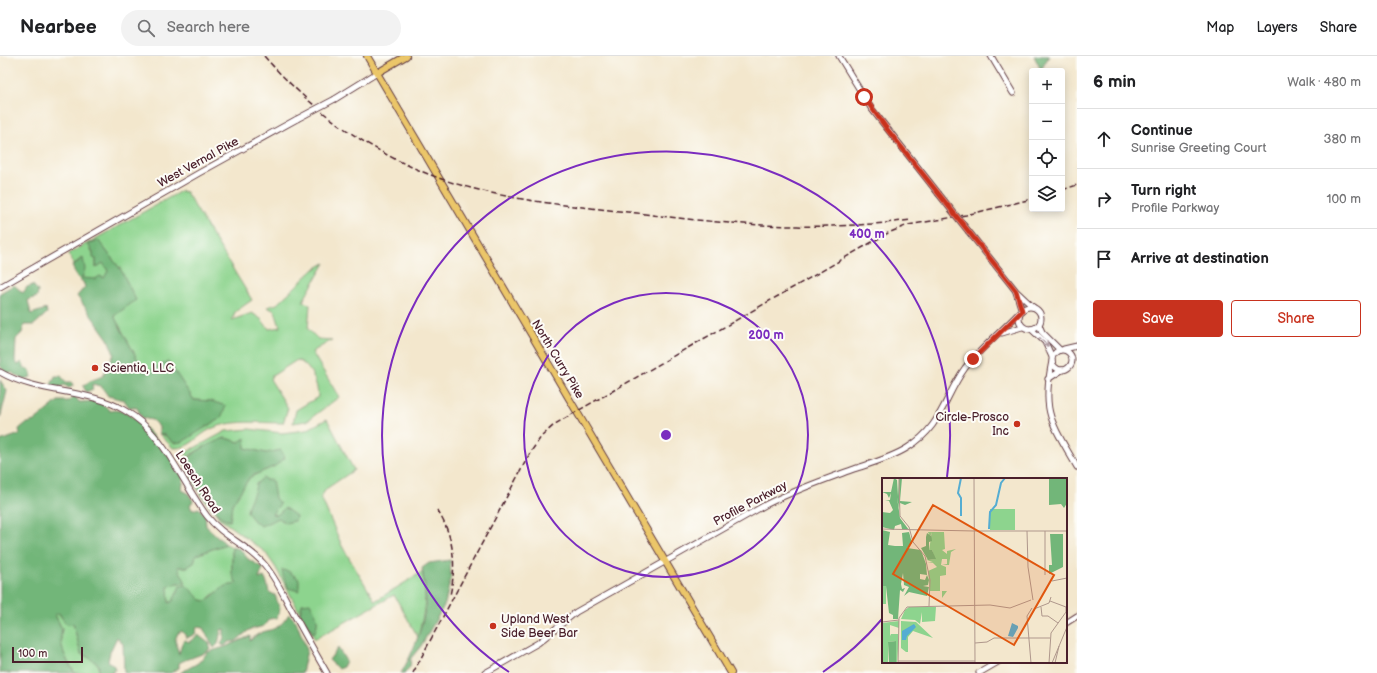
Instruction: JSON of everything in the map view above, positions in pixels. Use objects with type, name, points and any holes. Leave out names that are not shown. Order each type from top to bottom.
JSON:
[{"type":"main road","name":"North Curry Pike","points":[[367,56],[731,673]]},
{"type":"main road","name":"West Vernal Pike","points":[[377,73],[406,56]]},
{"type":"street","points":[[839,56],[871,108],[938,194],[1016,291],[1041,314],[1039,325],[1042,332],[1062,349],[1071,354],[1073,361]]},
{"type":"street","points":[[991,56],[1013,93]]},
{"type":"street","name":"West Vernal Pike","points":[[0,287],[377,73]]},
{"type":"street","points":[[1016,291],[1021,312],[1019,320],[1022,326],[1031,330],[1046,342],[1054,366],[1062,370]]},
{"type":"street","points":[[1021,312],[1026,307],[1033,307]]},
{"type":"street","name":"Profile Parkway","points":[[485,673],[538,643],[576,612],[784,495],[882,460],[908,448],[930,429],[944,409],[964,370],[973,359],[1021,312]]},
{"type":"street","points":[[1031,330],[1039,325]]},
{"type":"street","name":"Profile Parkway","points":[[1000,334],[1022,326]]},
{"type":"street","points":[[1077,346],[1055,352],[1048,379],[1047,402],[1049,415],[1077,467]]},
{"type":"street","points":[[1048,379],[1070,367],[1077,355]]},
{"type":"street","name":"Loesch Road","points":[[0,372],[13,380],[38,388],[106,402],[123,409],[146,426],[166,450],[209,519],[255,556],[269,570],[327,673]]},
{"type":"street","points":[[1067,622],[1077,616]]},
{"type":"street","points":[[979,673],[996,663]]},
{"type":"green space","points":[[1034,56],[1049,56],[1042,68],[1040,68]]},
{"type":"green space","points":[[181,191],[186,192],[252,300],[235,312],[232,320],[252,313],[261,319],[269,329],[280,327],[275,311],[267,307],[277,304],[313,270],[325,263],[303,301],[310,305],[308,329],[318,339],[332,340],[312,352],[339,397],[307,421],[293,423],[296,410],[318,397],[318,392],[310,370],[302,362],[297,360],[272,376],[270,379],[288,408],[283,423],[246,422],[219,426],[206,432],[189,444],[179,448],[173,448],[159,434],[164,435],[174,443],[221,418],[211,401],[194,400],[168,362],[145,373],[114,316],[121,270],[98,240],[88,244],[96,259],[96,268],[103,262],[108,271],[104,279],[88,280],[81,278],[82,258],[74,264],[68,254]]},
{"type":"green space","points":[[98,240],[121,270],[136,300],[114,316],[145,373],[168,361],[194,400],[211,401],[226,406],[221,418],[182,442],[174,443],[165,435],[159,434],[159,427],[152,420],[142,418],[137,408],[129,407],[124,400],[108,396],[101,386],[92,384],[93,389],[86,392],[83,386],[90,381],[103,376],[114,354],[108,339],[77,296],[85,287],[83,282],[77,277],[72,266],[83,258],[85,269],[82,278],[95,279],[100,276],[104,278],[108,271],[103,263],[96,268],[96,259],[93,258],[93,252],[88,244]]},
{"type":"green space","points":[[14,285],[23,293],[27,287],[33,285],[38,291],[37,297],[28,300],[31,314],[46,309],[47,313],[34,325],[24,325],[22,333],[16,339],[15,361],[18,365],[22,362],[24,367],[31,372],[31,377],[25,379],[18,377],[11,372],[7,374],[0,366],[0,293]]},
{"type":"green space","points":[[55,376],[61,376],[66,382],[72,382],[73,386],[69,388],[64,385],[57,389],[51,385]]},
{"type":"green space","points":[[0,380],[7,391],[0,419]]},
{"type":"green space","points":[[75,396],[79,402],[96,401],[102,403],[110,411],[120,411],[130,415],[141,424],[161,446],[184,476],[182,490],[188,493],[193,501],[190,505],[192,510],[199,508],[205,515],[206,526],[226,544],[196,555],[194,563],[187,567],[178,567],[186,583],[177,583],[168,587],[169,603],[173,601],[180,586],[186,585],[201,600],[206,601],[225,586],[237,584],[232,574],[232,547],[240,549],[248,559],[263,568],[259,579],[264,577],[269,592],[275,595],[280,609],[277,618],[269,619],[264,626],[249,630],[236,641],[229,642],[224,646],[221,644],[224,638],[224,629],[221,630],[218,644],[214,648],[203,628],[197,627],[195,634],[187,638],[182,631],[178,633],[175,640],[179,654],[182,643],[185,640],[189,642],[198,635],[210,644],[209,650],[179,663],[179,668],[171,673],[124,673],[123,644],[117,637],[110,652],[108,661],[114,666],[115,670],[111,671],[114,673],[99,673],[99,665],[81,654],[73,623],[71,625],[65,623],[59,613],[55,615],[62,629],[62,647],[66,658],[75,673],[0,673],[0,441],[20,434],[19,429],[25,424],[34,421],[58,401],[69,401]]},
{"type":"green space","points":[[327,419],[354,470],[326,489],[321,497],[342,546],[375,601],[422,572],[425,597],[418,637],[394,595],[315,639],[304,621],[310,629],[302,604],[300,613],[276,568],[265,552],[220,519],[215,512],[225,520],[230,521],[232,504],[250,477],[275,466],[266,453],[245,448],[239,442],[225,438],[190,455],[184,463],[187,452],[226,431],[249,429],[282,433],[306,430]]},
{"type":"green space","points":[[225,438],[239,442],[245,438],[245,448],[266,453],[281,450],[285,458],[275,466],[250,477],[232,504],[230,521],[222,518],[209,505],[197,488],[184,463],[193,454]]},
{"type":"green space","points":[[264,477],[265,480],[272,480],[275,498],[280,504],[272,514],[277,515],[285,508],[296,516],[295,521],[285,523],[279,518],[261,526],[254,521],[247,512],[256,484]]},
{"type":"green space","points":[[226,544],[232,547],[232,574],[237,584],[212,595],[206,601],[201,600],[186,585],[173,601],[169,603],[167,587],[177,583],[186,583],[177,567],[187,567],[196,555]]},
{"type":"green space","points":[[450,560],[451,577],[445,604],[421,646],[411,658],[410,667],[404,673],[401,673],[416,642],[424,617],[426,599],[422,568],[429,563]]},
{"type":"green space","points":[[282,570],[288,571],[299,579],[299,591],[288,588]]},
{"type":"green space","points":[[310,603],[317,618],[317,625],[314,634],[300,613],[302,604]]},
{"type":"green space","points":[[59,613],[61,617],[73,622],[81,654],[99,665],[99,673],[75,673],[66,658],[62,647],[62,629],[55,615]]},
{"type":"green space","points":[[289,614],[296,621],[307,650],[302,673],[180,673],[198,663],[208,652],[225,647],[250,636],[250,641],[260,633],[274,629],[284,621]]},
{"type":"green space","points":[[338,648],[346,661],[343,667],[338,669],[329,660]]},
{"type":"railway","points":[[264,56],[286,80],[310,102],[361,140],[418,170],[479,190],[557,204],[740,224],[774,226],[842,226],[911,220]]},
{"type":"railway","points":[[1065,189],[1077,185]]},
{"type":"railway","points":[[413,673],[530,453],[541,437],[555,424],[888,233],[908,225],[966,215],[1029,200]]},
{"type":"railway","points":[[437,510],[447,530],[452,551],[453,573],[450,595]]},
{"type":"place","name":"Scientia, LLC","points":[[95,368]]},
{"type":"place","name":"Circle-Prosco Inc","points":[[1017,424]]},
{"type":"place","name":"Upland West Side Beer Bar","points":[[493,626]]},
{"type":"route","points":[[864,97],[928,182],[1016,291],[1022,311],[973,359]]}]
